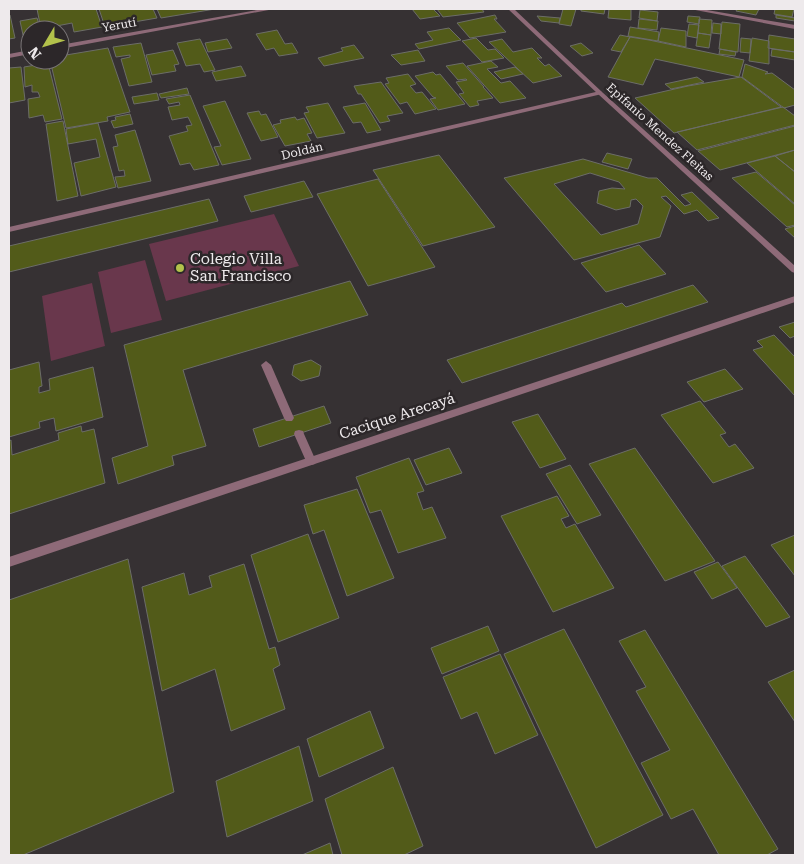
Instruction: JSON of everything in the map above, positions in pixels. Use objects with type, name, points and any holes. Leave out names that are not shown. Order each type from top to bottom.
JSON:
[{"type":"street","name":"Yerutí","points":[[70,44],[271,9]]},
{"type":"street","name":"Epifanio Mendez Fleitas","points":[[511,9],[600,93],[795,270]]},
{"type":"street","points":[[693,9],[795,27]]},
{"type":"street","name":"Doldán","points":[[9,230],[600,93]]},
{"type":"street","name":"Cacique Arecayá","points":[[9,562],[795,299]]},
{"type":"street","points":[[266,365],[289,418]]},
{"type":"street","points":[[299,434],[311,461]]},
{"type":"shaded area","points":[[274,214],[299,266],[166,301],[149,244]]},
{"type":"shaded area","points":[[145,260],[162,320],[111,333],[98,272]]},
{"type":"shaded area","points":[[92,283],[105,346],[51,361],[42,296]]},
{"type":"building","points":[[37,9],[96,9],[102,27],[74,32],[70,20],[39,20]]},
{"type":"building","points":[[99,9],[153,9],[157,18],[105,27]]},
{"type":"building","points":[[157,9],[215,9],[161,18]]},
{"type":"building","points":[[412,9],[433,9],[440,16],[420,19]]},
{"type":"building","points":[[437,9],[482,9],[484,12],[443,17]]},
{"type":"building","points":[[563,9],[576,9],[571,26],[559,24]]},
{"type":"building","points":[[581,9],[605,9],[604,14],[581,11]]},
{"type":"building","points":[[609,9],[631,9],[631,20],[608,18]]},
{"type":"building","points":[[737,9],[759,9],[756,15],[736,11]]},
{"type":"building","points":[[775,9],[794,9],[792,17],[774,14]]},
{"type":"building","points":[[640,10],[658,12],[657,21],[639,18]]},
{"type":"building","points":[[9,15],[15,38],[9,39]]},
{"type":"building","points":[[495,15],[497,19],[494,19],[506,32],[470,38],[457,23]]},
{"type":"building","points":[[776,15],[795,18],[795,21],[776,18]]},
{"type":"building","points":[[537,16],[560,18],[559,23],[541,21]]},
{"type":"building","points":[[688,16],[700,17],[699,24],[687,22]]},
{"type":"building","points":[[639,19],[658,21],[657,30],[638,28]]},
{"type":"building","points":[[699,19],[712,20],[711,35],[698,33]]},
{"type":"building","points":[[722,22],[740,24],[738,52],[719,49]]},
{"type":"building","points":[[713,23],[721,24],[721,34],[712,33]]},
{"type":"building","points":[[689,24],[699,25],[697,38],[687,36]]},
{"type":"building","points":[[630,27],[659,32],[658,41],[628,36]]},
{"type":"building","points":[[449,28],[461,40],[419,49],[415,44],[433,40],[427,32]]},
{"type":"building","points":[[661,28],[686,31],[686,47],[658,41]]},
{"type":"building","points":[[277,30],[285,44],[292,43],[298,53],[279,56],[274,48],[266,50],[256,34]]},
{"type":"building","points":[[698,33],[711,35],[709,48],[696,46]]},
{"type":"building","points":[[620,35],[630,37],[621,52],[611,50]]},
{"type":"building","points":[[769,35],[795,39],[795,52],[768,48]]},
{"type":"building","points":[[630,37],[744,60],[739,77],[655,59],[643,85],[608,77]]},
{"type":"building","points":[[476,38],[488,50],[495,49],[504,58],[482,62],[462,41]]},
{"type":"building","points":[[741,38],[751,39],[750,53],[740,52]]},
{"type":"building","points":[[752,38],[769,41],[769,64],[749,61]]},
{"type":"building","points":[[200,39],[215,70],[204,72],[200,64],[186,66],[177,43]]},
{"type":"building","points":[[227,39],[232,48],[208,52],[205,43]]},
{"type":"building","points":[[502,39],[513,52],[532,48],[542,58],[537,58],[545,66],[549,64],[562,76],[533,83],[489,42]]},
{"type":"building","points":[[141,43],[152,82],[129,86],[121,59],[130,57],[130,55],[116,57],[113,47]]},
{"type":"building","points":[[581,43],[593,53],[582,56],[570,46]]},
{"type":"building","points":[[354,45],[364,58],[324,66],[318,58],[343,51],[341,48]]},
{"type":"building","points":[[108,48],[130,112],[107,117],[108,121],[66,128],[52,70],[70,70],[70,54]]},
{"type":"building","points":[[720,49],[736,52],[735,56],[719,54]]},
{"type":"building","points":[[772,49],[795,52],[795,60],[771,56]]},
{"type":"building","points":[[173,50],[179,64],[174,65],[176,71],[152,75],[146,55]]},
{"type":"building","points":[[418,50],[425,61],[401,65],[391,55]]},
{"type":"building","points":[[491,61],[498,67],[487,69],[501,83],[510,81],[526,98],[500,103],[467,66]]},
{"type":"building","points":[[463,63],[493,98],[477,101],[479,105],[470,107],[459,94],[464,93],[456,82],[467,80],[458,80],[446,66]]},
{"type":"building","points":[[745,64],[768,72],[765,74],[772,73],[795,90],[795,105],[784,108],[742,77]]},
{"type":"building","points":[[241,66],[246,76],[216,81],[212,72]]},
{"type":"building","points":[[20,67],[25,100],[9,103],[9,68]]},
{"type":"building","points":[[515,67],[523,74],[501,79],[494,72]]},
{"type":"building","points":[[24,70],[50,70],[62,119],[45,122],[43,115],[29,118],[28,99],[40,97],[38,92],[32,92],[32,85],[25,87]]},
{"type":"building","points":[[433,72],[436,75],[440,74],[465,104],[438,110],[430,99],[436,98],[415,76]]},
{"type":"building","points":[[408,74],[416,84],[410,86],[416,93],[422,92],[436,109],[415,114],[407,102],[400,104],[385,84],[389,83],[386,78]]},
{"type":"building","points":[[697,77],[704,82],[671,89],[665,84]]},
{"type":"building","points":[[741,77],[781,107],[674,133],[635,98],[688,86]]},
{"type":"building","points":[[381,82],[403,113],[387,116],[390,121],[380,123],[354,86]]},
{"type":"building","points":[[187,88],[189,94],[161,98],[159,94]]},
{"type":"building","points":[[157,93],[159,100],[134,104],[132,97]]},
{"type":"building","points":[[190,95],[219,165],[194,170],[190,163],[180,165],[169,136],[188,131],[186,126],[192,125],[188,117],[172,120],[168,107],[180,105],[179,102],[169,104],[166,99]]},
{"type":"building","points":[[225,101],[251,159],[222,165],[214,147],[221,146],[203,106]]},
{"type":"building","points":[[328,103],[345,133],[317,138],[304,113],[309,112],[306,107]]},
{"type":"building","points":[[365,103],[381,130],[367,133],[361,122],[353,123],[343,107]]},
{"type":"building","points":[[783,107],[795,116],[795,125],[697,150],[677,132]]},
{"type":"building","points":[[259,111],[261,115],[266,114],[278,137],[261,141],[247,113]]},
{"type":"building","points":[[130,114],[133,124],[114,128],[111,121],[116,120],[115,117]]},
{"type":"building","points":[[295,117],[297,120],[304,118],[312,133],[307,134],[311,141],[285,146],[273,125],[281,123],[280,120]]},
{"type":"building","points":[[63,121],[78,196],[57,201],[46,124]]},
{"type":"building","points":[[98,123],[116,187],[81,196],[74,163],[100,157],[96,139],[68,144],[66,129]]},
{"type":"building","points":[[795,126],[795,150],[720,170],[698,151]]},
{"type":"building","points":[[135,130],[151,181],[118,188],[115,177],[125,176],[124,170],[119,171],[113,147],[118,146],[115,135]]},
{"type":"building","points":[[795,150],[795,172],[775,156]]},
{"type":"building","points":[[607,153],[632,159],[628,169],[602,162]]},
{"type":"building","points":[[439,155],[495,227],[423,246],[373,170]]},
{"type":"building","points":[[775,156],[795,172],[795,204],[747,163]]},
{"type":"building","points":[[583,159],[648,178],[657,178],[685,206],[691,204],[681,195],[692,192],[719,218],[708,221],[697,210],[684,214],[666,196],[661,197],[671,206],[660,237],[574,260],[504,178]],"holes":[[[590,173],[619,182],[625,189],[612,188],[599,191],[597,203],[616,210],[630,207],[631,200],[636,199],[643,206],[638,224],[601,235],[554,184]]]},
{"type":"building","points":[[756,172],[795,205],[795,225],[787,227],[732,178]]},
{"type":"building","points":[[378,179],[435,267],[368,286],[317,194]]},
{"type":"building","points":[[304,181],[313,197],[251,212],[244,196]]},
{"type":"building","points":[[209,199],[218,221],[9,272],[9,246]]},
{"type":"building","points":[[795,226],[795,238],[785,229]]},
{"type":"building","points":[[639,245],[666,274],[606,292],[581,263]]},
{"type":"building","points":[[350,281],[368,315],[183,370],[206,446],[172,456],[174,465],[118,484],[112,458],[148,446],[124,345]]},
{"type":"building","points":[[693,285],[708,302],[462,383],[447,360],[622,303],[626,307]]},
{"type":"building","points":[[795,322],[795,336],[790,338],[779,327]]},
{"type":"building","points":[[774,335],[795,357],[795,396],[753,350],[763,347],[757,341]]},
{"type":"building","points":[[311,360],[321,366],[319,376],[301,381],[292,375],[294,365]]},
{"type":"building","points":[[39,362],[42,386],[39,387],[39,393],[50,390],[49,379],[93,367],[103,417],[56,431],[54,418],[39,422],[40,428],[9,437],[9,370]]},
{"type":"building","points":[[725,369],[743,389],[704,402],[687,382]]},
{"type":"building","points":[[700,401],[726,433],[720,435],[729,447],[735,444],[754,468],[713,483],[661,415]]},
{"type":"building","points":[[324,406],[331,423],[259,447],[253,429]]},
{"type":"building","points":[[538,414],[566,459],[540,468],[512,422]]},
{"type":"building","points":[[81,426],[82,432],[94,429],[105,483],[9,514],[9,441],[11,440],[12,455],[59,440],[58,433]]},
{"type":"building","points":[[449,448],[462,473],[426,485],[414,460]]},
{"type":"building","points":[[635,448],[715,561],[665,581],[589,464]]},
{"type":"building","points":[[409,458],[424,491],[417,493],[423,510],[432,507],[446,538],[398,553],[381,510],[370,513],[356,477]]},
{"type":"building","points":[[570,465],[601,515],[577,524],[546,474]]},
{"type":"building","points":[[357,489],[394,578],[347,596],[324,530],[313,534],[304,505]]},
{"type":"building","points":[[557,496],[569,516],[561,519],[566,528],[575,524],[614,588],[553,612],[501,516]]},
{"type":"building","points":[[308,534],[339,618],[278,642],[251,555]]},
{"type":"building","points":[[795,535],[795,576],[771,545]]},
{"type":"building","points":[[745,556],[790,617],[766,627],[722,566]]},
{"type":"building","points":[[128,559],[174,792],[23,855],[9,855],[9,600]]},
{"type":"building","points":[[718,562],[737,588],[712,599],[694,572]]},
{"type":"building","points":[[244,564],[269,649],[275,647],[280,665],[273,669],[285,709],[231,731],[215,669],[162,691],[142,587],[184,573],[189,595],[212,587],[209,576]]},
{"type":"building","points":[[488,626],[499,651],[442,674],[431,648]]},
{"type":"building","points":[[564,629],[663,815],[596,848],[504,654]]},
{"type":"building","points":[[645,630],[778,849],[767,855],[719,855],[693,809],[671,819],[641,763],[670,750],[636,691],[646,687],[619,641]]},
{"type":"building","points":[[500,654],[538,735],[495,754],[477,712],[461,719],[443,677]]},
{"type":"building","points":[[795,670],[795,722],[768,682]]},
{"type":"building","points":[[370,711],[384,748],[319,777],[307,739]]},
{"type":"building","points":[[299,746],[313,801],[227,837],[216,781]]},
{"type":"building","points":[[393,767],[423,846],[404,855],[342,855],[325,799]]},
{"type":"building","points":[[330,843],[333,855],[302,855]]},
{"type":"place","name":"Colegio Villa San Francisco","points":[[180,268]]}]
